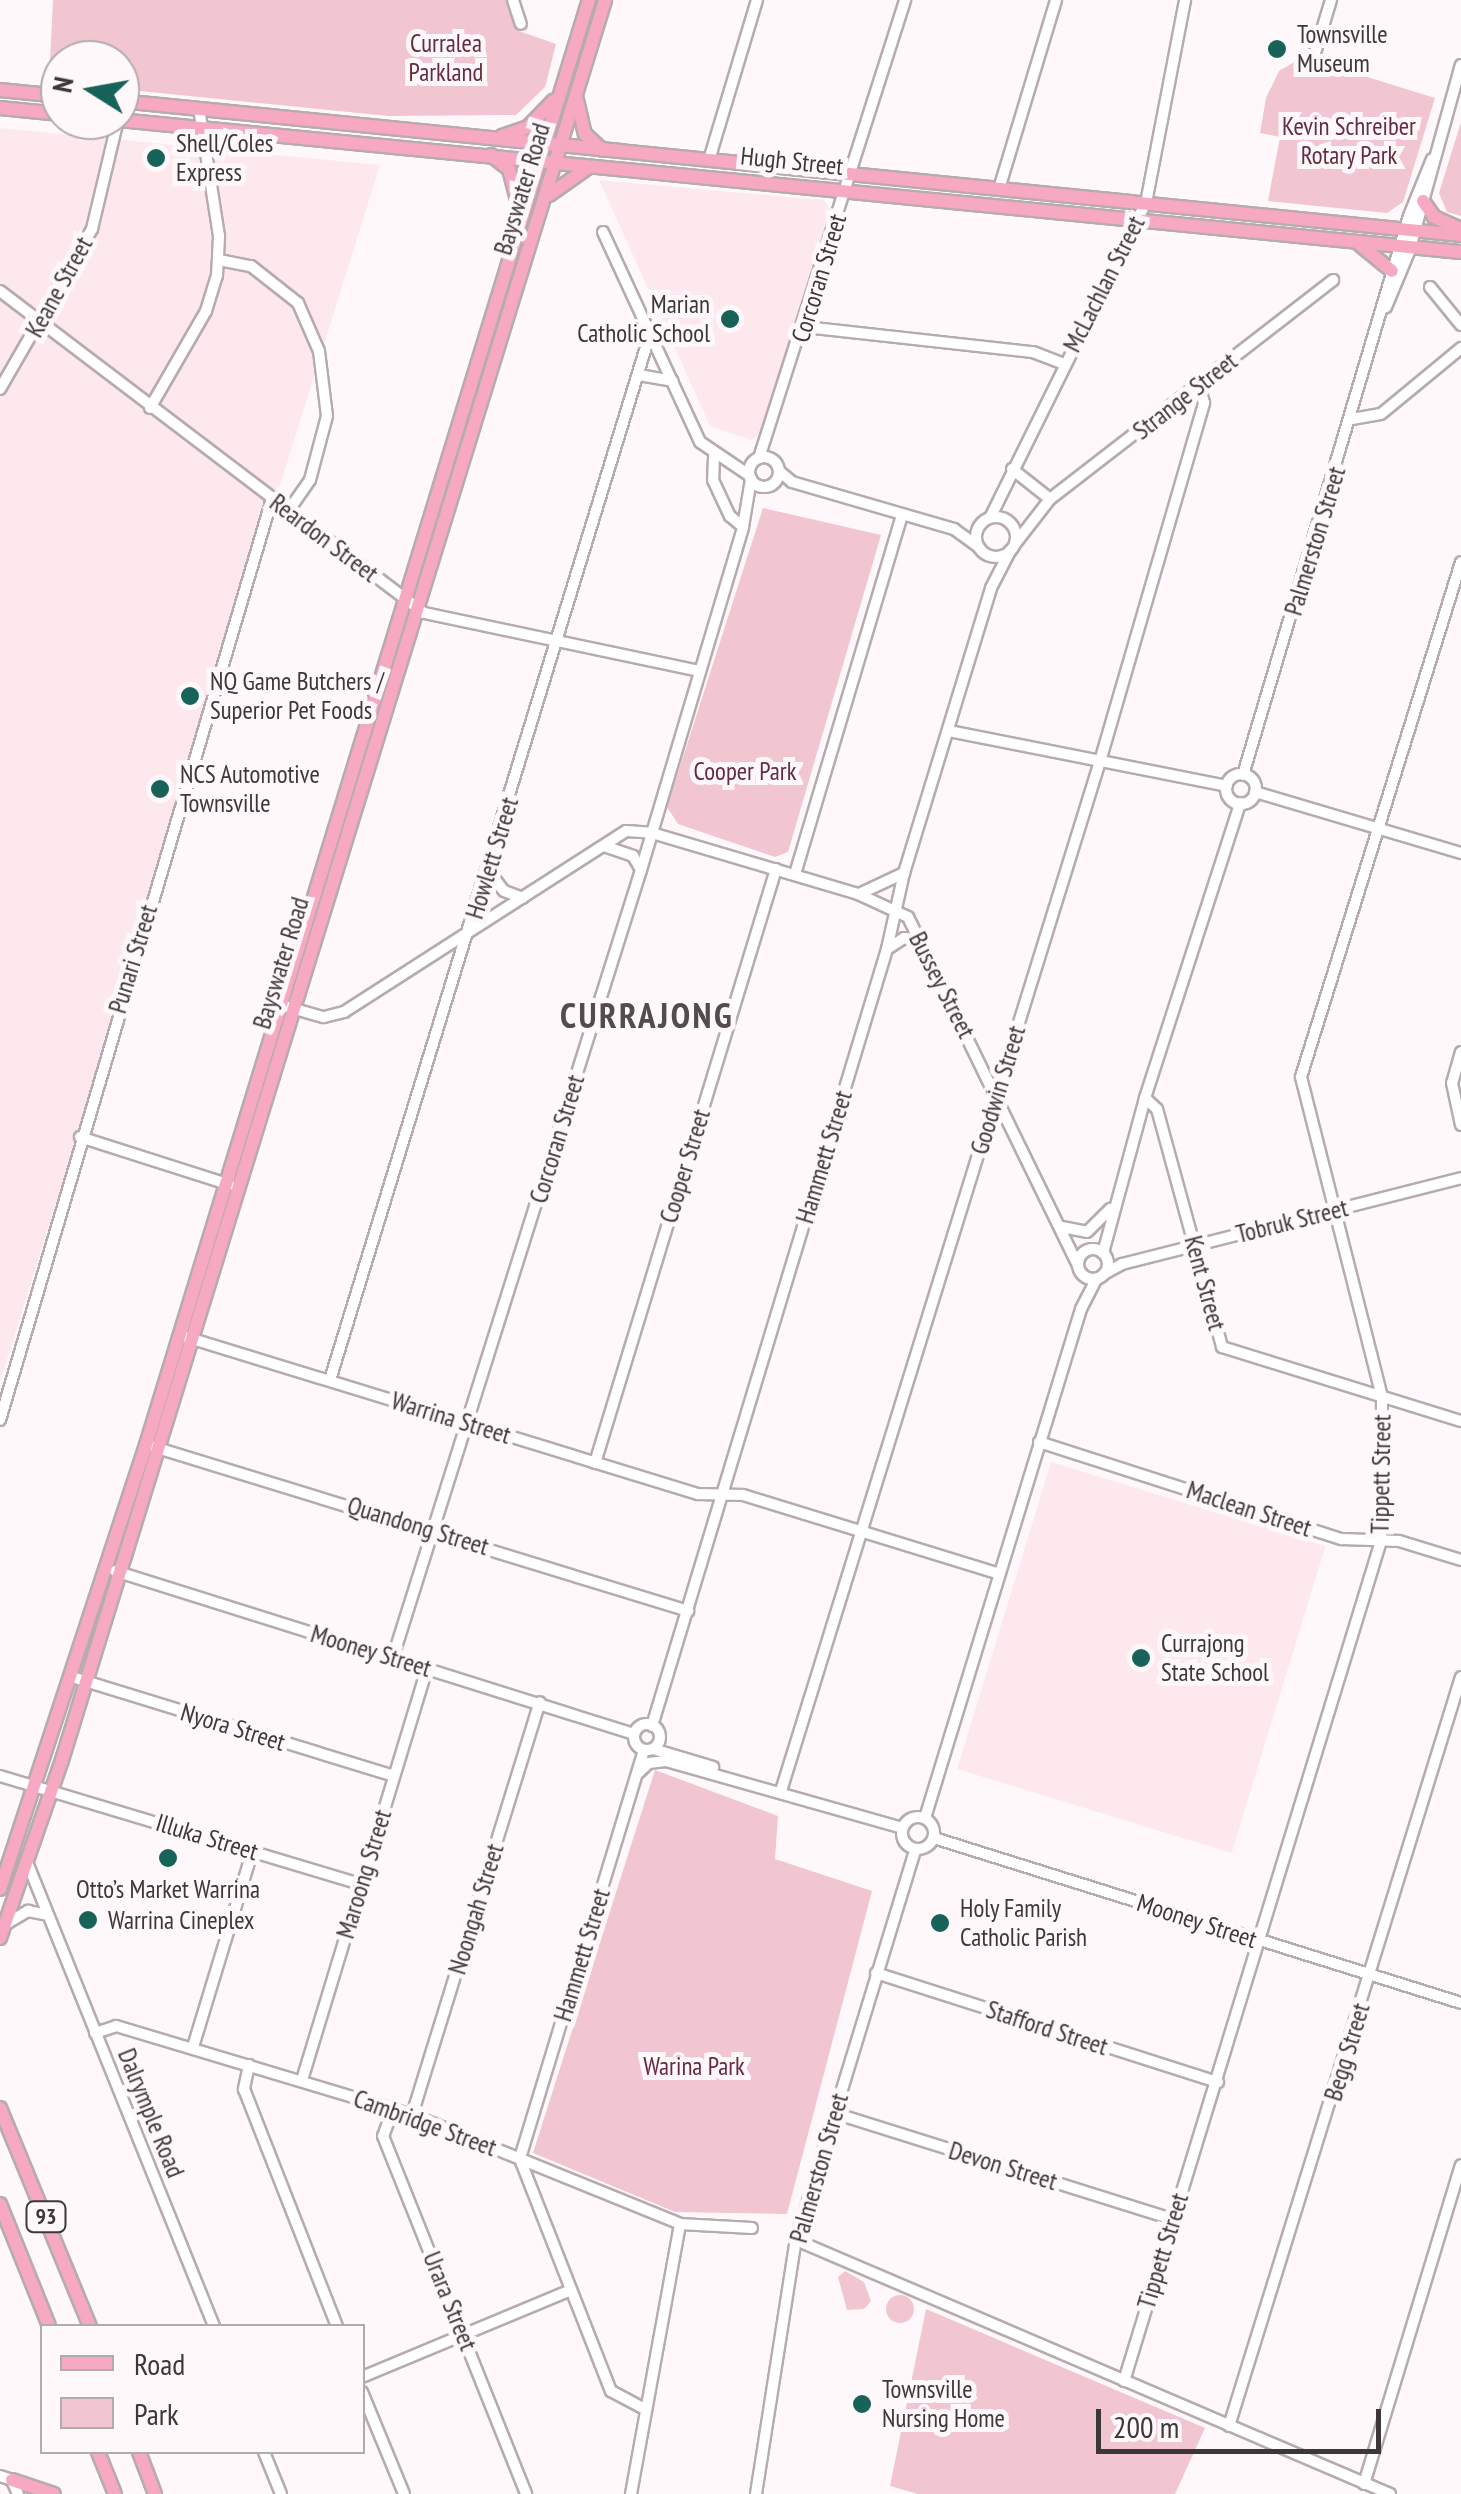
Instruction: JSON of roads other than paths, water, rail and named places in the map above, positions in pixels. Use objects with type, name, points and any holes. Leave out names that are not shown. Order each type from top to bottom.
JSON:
[{"type":"main road","name":"Bayswater Road","points":[[0,1938],[52,1791],[79,1680],[411,602],[589,0]]},
{"type":"main road","name":"Bayswater Road","points":[[411,602],[605,0]]},
{"type":"main road","points":[[490,138],[528,127],[562,86]]},
{"type":"main road","points":[[0,90],[40,94]]},
{"type":"main road","points":[[576,93],[585,134],[602,150]]},
{"type":"main road","name":"Hugh Street","points":[[140,105],[544,144],[557,154],[596,164],[1461,252]]},
{"type":"main road","points":[[0,108],[40,112]]},
{"type":"main road","name":"Hugh Street","points":[[140,122],[539,160],[557,154],[602,150],[1410,231],[1461,232]]},
{"type":"main road","points":[[491,154],[509,170],[522,217]]},
{"type":"main road","points":[[543,202],[571,174],[596,164]]},
{"type":"main road","points":[[1424,201],[1434,217],[1461,232]]},
{"type":"main road","points":[[1351,240],[1392,270]]},
{"type":"main road","name":"Bayswater Road","points":[[0,1889],[79,1680]]},
{"type":"main road","name":"93","points":[[0,2108],[89,2324]]},
{"type":"main road","name":"93","points":[[0,2204],[48,2324]]},
{"type":"main road","points":[[99,2454],[115,2494]]},
{"type":"main road","points":[[139,2454],[156,2491]]},
{"type":"main road","points":[[100,2494],[106,2471]]},
{"type":"main road","points":[[6,2478],[54,2494]]},
{"type":"street","points":[[513,0],[520,24]]},
{"type":"street","points":[[709,160],[757,0]]},
{"type":"street","name":"Corcoran Street","points":[[393,1658],[641,870],[750,503],[750,477],[769,441],[905,0]]},
{"type":"street","points":[[999,189],[1056,0]]},
{"type":"street","name":"McLachlan Street","points":[[986,520],[1002,499],[1012,470],[1135,218],[1146,203],[1185,0]]},
{"type":"street","points":[[1315,54],[1331,0]]},
{"type":"street","name":"Palmerston Street","points":[[1243,774],[1461,65]]},
{"type":"street","points":[[150,408],[206,311],[220,260],[199,109]]},
{"type":"street","name":"Keane Street","points":[[0,390],[92,229],[114,140]]},
{"type":"street","name":"Palmerston Street","points":[[1410,231],[1424,201],[1432,159]]},
{"type":"street","points":[[602,232],[700,442],[718,458],[770,486]]},
{"type":"street","name":"Palmerston Street","points":[[1386,307],[1392,270],[1405,246]]},
{"type":"street","points":[[220,260],[251,266],[298,303],[319,351],[326,416],[310,480],[288,510]]},
{"type":"street","name":"Strange Street","points":[[1012,548],[1036,511],[1050,499],[1333,280]]},
{"type":"street","points":[[1430,287],[1461,325]]},
{"type":"street","name":"Reardon Street","points":[[0,291],[424,613],[700,670]]},
{"type":"street","points":[[805,327],[1034,352],[1064,364]]},
{"type":"street","name":"Howlett Street","points":[[330,1380],[560,640],[650,334]]},
{"type":"street","points":[[1352,419],[1380,414],[1461,348]]},
{"type":"street","points":[[639,376],[672,381]]},
{"type":"street","name":"Goodwin Street","points":[[781,1791],[1101,758],[1204,403],[1199,386]]},
{"type":"street","points":[[769,441],[776,466],[770,486]]},
{"type":"street","points":[[718,458],[758,458],[776,466],[792,482]]},
{"type":"street","points":[[718,458],[713,480],[730,516],[743,527]]},
{"type":"street","points":[[1012,470],[1050,499]]},
{"type":"street","points":[[750,503],[770,486],[792,482],[954,529],[983,551],[1012,548]]},
{"type":"street","name":"Punari Street","points":[[0,1420],[80,1137],[272,499]]},
{"type":"street","name":"McLachlan Street","points":[[1002,499],[1012,548]]},
{"type":"street","name":"Strange Street","points":[[1007,521],[1036,511]]},
{"type":"street","points":[[795,874],[902,515]]},
{"type":"street","points":[[954,529],[986,520],[1007,521]]},
{"type":"street","name":"Hammett Street","points":[[986,520],[983,551],[991,588]]},
{"type":"street","name":"Hammett Street","points":[[520,2160],[637,1775],[655,1730],[722,1493],[887,948],[904,873],[991,588],[1012,548]]},
{"type":"street","name":"Tippett Street","points":[[1124,2381],[1381,1542],[1382,1397],[1301,1077],[1461,562]]},
{"type":"street","points":[[949,731],[1101,758],[1226,786],[1240,803]]},
{"type":"street","points":[[1226,786],[1243,774],[1255,792],[1461,853]]},
{"type":"street","points":[[902,1828],[903,1840],[915,1850],[934,1838],[925,1818],[1080,1308],[1100,1277],[1112,1207],[1144,1098],[1240,803],[1255,792]]},
{"type":"street","points":[[287,1006],[336,1015],[626,832],[652,833],[795,874],[897,910]]},
{"type":"street","points":[[604,846],[633,856],[641,870]]},
{"type":"street","name":"Cooper Street","points":[[595,1463],[776,869]]},
{"type":"street","points":[[488,870],[504,891],[523,898]]},
{"type":"street","points":[[858,894],[904,873]]},
{"type":"street","name":"Bussey Street","points":[[897,910],[921,940],[1080,1270]]},
{"type":"street","points":[[887,948],[904,938],[921,940]]},
{"type":"street","points":[[432,955],[456,974]]},
{"type":"street","points":[[1461,1052],[1452,1082],[1461,1125]]},
{"type":"street","name":"Kent Street","points":[[1144,1098],[1158,1109],[1222,1347],[1461,1421]]},
{"type":"street","points":[[80,1137],[231,1186]]},
{"type":"street","name":"Tobruk Street","points":[[1100,1277],[1122,1264],[1461,1178]]},
{"type":"street","points":[[1062,1227],[1086,1232],[1112,1207]]},
{"type":"street","points":[[1080,1308],[1080,1270],[1112,1207]]},
{"type":"street","name":"Bussey Street","points":[[1062,1227],[1087,1251]]},
{"type":"street","points":[[1087,1251],[1104,1254],[1122,1264]]},
{"type":"street","points":[[1080,1270],[1100,1277]]},
{"type":"street","name":"Warrina Street","points":[[184,1337],[698,1494],[722,1493],[860,1530],[999,1574]]},
{"type":"street","name":"Maclean Street","points":[[1039,1442],[1342,1538],[1381,1542],[1461,1560]]},
{"type":"street","name":"Quandong Street","points":[[151,1446],[688,1611]]},
{"type":"street","name":"Mooney Street","points":[[112,1570],[634,1734]]},
{"type":"street","name":"Maroong Street","points":[[302,2080],[426,1668]]},
{"type":"street","name":"Begg Street","points":[[1230,2426],[1461,1677]]},
{"type":"street","name":"Nyora Street","points":[[79,1680],[394,1776]]},
{"type":"street","name":"Noongah Street","points":[[412,2115],[540,1702]]},
{"type":"street","points":[[634,1734],[655,1730],[683,1754]]},
{"type":"street","points":[[634,1734],[648,1749],[683,1754],[747,1780]]},
{"type":"street","points":[[637,1775],[649,1763],[666,1760],[747,1780],[902,1828]]},
{"type":"street","points":[[0,1776],[52,1791]]},
{"type":"street","name":"Illuka Street","points":[[52,1791],[361,1884]]},
{"type":"street","points":[[902,1828],[913,1818],[925,1818]]},
{"type":"street","name":"Mooney Street","points":[[934,1838],[1461,2004]]},
{"type":"street","points":[[193,2047],[253,1850]]},
{"type":"street","name":"Palmerston Street","points":[[756,2494],[796,2240],[915,1850]]},
{"type":"street","name":"Dalrymple Road","points":[[28,1862],[213,2324]]},
{"type":"street","points":[[6,1924],[28,1911],[48,1915]]},
{"type":"street","name":"Stafford Street","points":[[876,1973],[1218,2082]]},
{"type":"street","name":"Cambridge Street","points":[[95,2033],[116,2026],[412,2115],[680,2224],[752,2228]]},
{"type":"street","points":[[249,2065],[244,2090],[335,2324]]},
{"type":"street","name":"Urara Street","points":[[393,2109],[383,2136],[526,2494]]},
{"type":"street","name":"Devon Street","points":[[834,2113],[1172,2219]]},
{"type":"street","points":[[520,2160],[611,2391],[645,2409]]},
{"type":"street","points":[[1364,2484],[1461,2165]]},
{"type":"street","points":[[631,2494],[680,2224]]},
{"type":"street","points":[[796,2240],[1390,2494]]},
{"type":"street","points":[[365,2376],[569,2291]]},
{"type":"street","points":[[365,2399],[404,2494]]},
{"type":"street","points":[[265,2454],[282,2494]]},
{"type":"street","points":[[6,2478],[18,2494]]},
{"type":"place","name":"Townsville Museum","points":[[1277,49]]},
{"type":"place","name":"Shell/Coles Express","points":[[156,158]]},
{"type":"place","name":"Marian Catholic School","points":[[730,319]]},
{"type":"place","name":"NQ Game Butchers / Superior Pet Foods","points":[[190,696]]},
{"type":"place","name":"NCS Automotive Townsville","points":[[160,789]]},
{"type":"place","name":"Currajong State School","points":[[1141,1658]]},
{"type":"place","name":"Otto’s Market Warrina","points":[[168,1858]]},
{"type":"place","name":"Warrina Cineplex","points":[[88,1920]]},
{"type":"place","name":"Holy Family Catholic Parish","points":[[940,1923]]},
{"type":"place","name":"Townsville Nursing Home","points":[[862,2404]]},
{"type":"district","name":"CURRAJONG","points":[[647,1015]]},
{"type":"park label","name":"Curralea Parkland","points":[[446,58]]},
{"type":"park label","name":"Kevin Schreiber Rotary Park","points":[[1349,142]]},
{"type":"park label","name":"Cooper Park","points":[[745,771]]},
{"type":"park label","name":"Warina Park","points":[[694,2066]]}]
